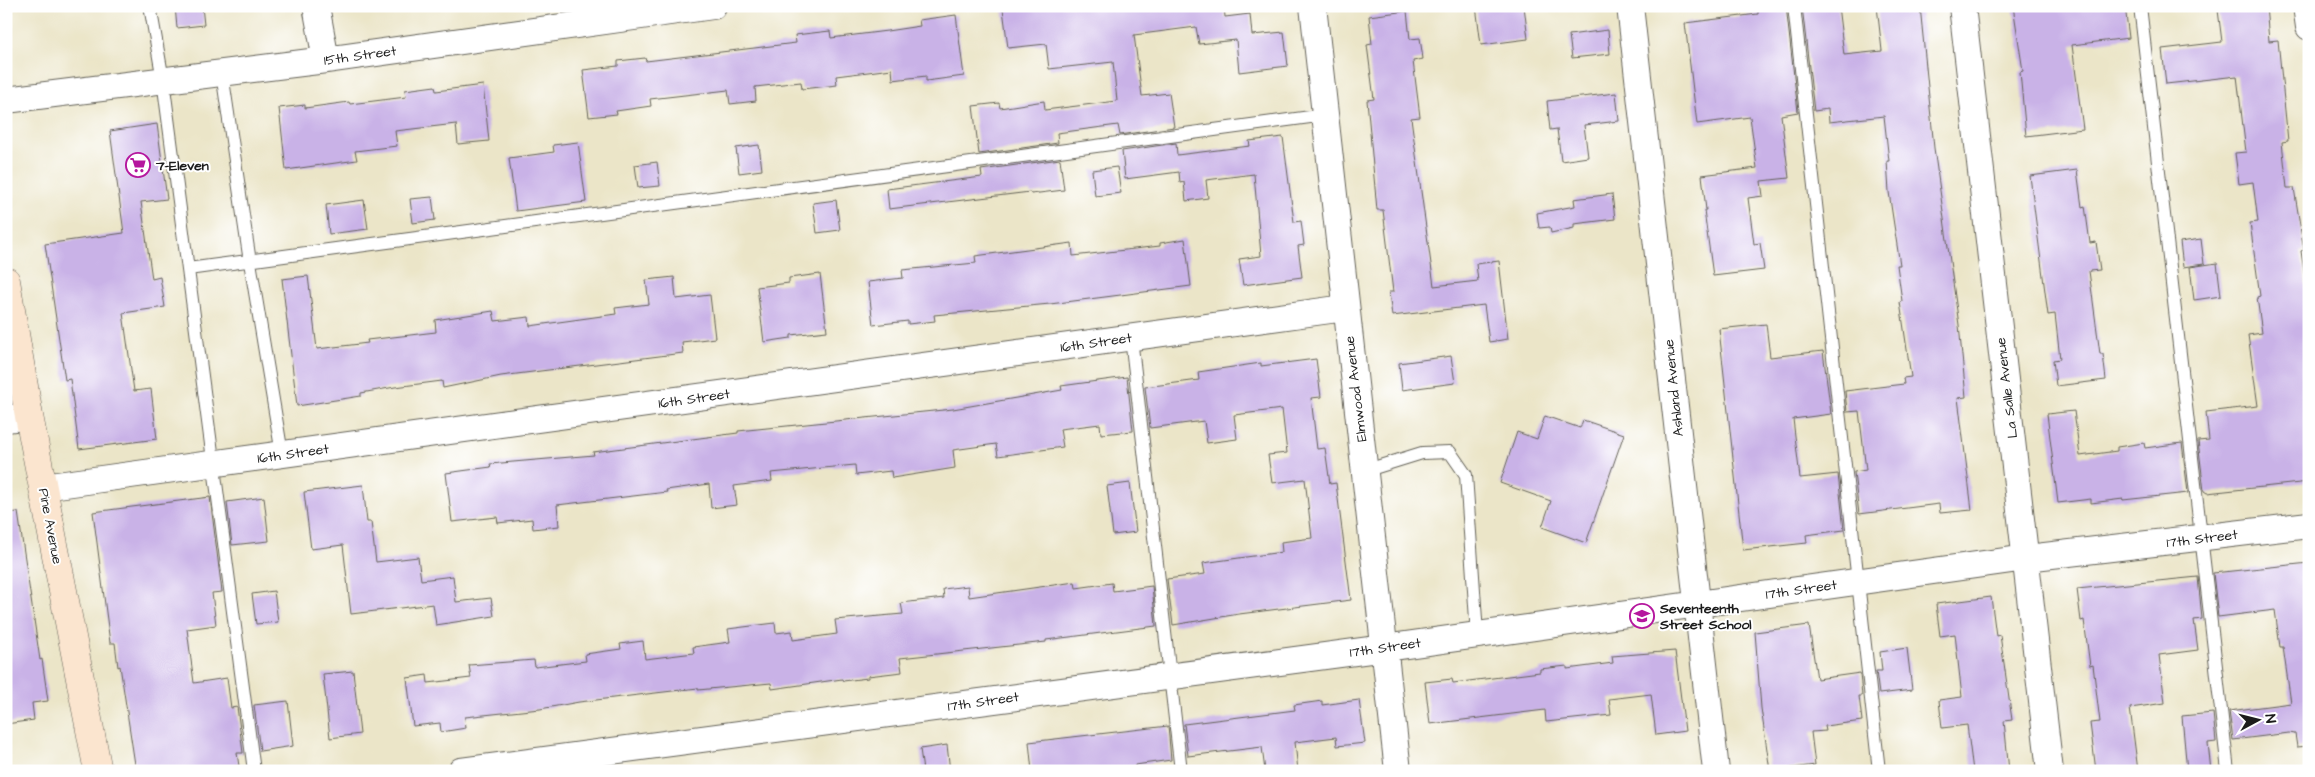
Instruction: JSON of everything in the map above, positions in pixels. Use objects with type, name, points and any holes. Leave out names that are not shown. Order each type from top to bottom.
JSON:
[{"type":"main road","name":"Pine Avenue","points":[[6,281],[18,417],[43,487],[98,771]]},
{"type":"street","points":[[316,6],[326,60]]},
{"type":"street","name":"15th Street","points":[[6,100],[326,60],[713,6]]},
{"type":"street","name":"Elmwood Avenue","points":[[1313,6],[1345,308],[1398,771]]},
{"type":"street","name":"Ashland Avenue","points":[[1630,6],[1716,771]]},
{"type":"street","name":"La Salle Avenue","points":[[1962,6],[2050,771]]},
{"type":"street","points":[[2306,6],[2309,26]]},
{"type":"street","name":"16th Street","points":[[43,487],[1345,308]]},
{"type":"street","name":"17th Street","points":[[461,771],[1385,648],[2026,558],[2309,526]]},
{"type":"lane","points":[[150,6],[163,80],[254,771]]},
{"type":"lane","points":[[1794,6],[1879,771]]},
{"type":"lane","points":[[2140,6],[2228,771]]},
{"type":"lane","points":[[222,73],[250,262],[282,454]]},
{"type":"lane","points":[[188,269],[1325,115]]},
{"type":"lane","points":[[1131,338],[1172,676],[1181,771]]},
{"type":"lane","points":[[1364,470],[1422,453],[1450,452],[1466,475],[1476,634]]},
{"type":"building","points":[[175,6],[202,6],[204,25],[177,28]]},
{"type":"building","points":[[1022,6],[1224,6],[1225,17],[1250,14],[1252,35],[1284,32],[1288,66],[1239,72],[1236,40],[1199,44],[1196,27],[1134,35],[1142,96],[1169,93],[1174,127],[1120,135],[1118,125],[1057,133],[1058,143],[979,154],[973,106],[999,103],[1000,108],[1044,101],[1045,110],[1117,101],[1113,62],[1049,69],[1046,44],[1008,48],[1003,9]]},
{"type":"building","points":[[1476,6],[1524,6],[1528,39],[1481,45]]},
{"type":"building","points":[[1758,6],[1786,6],[1798,112],[1781,115],[1789,178],[1761,181],[1763,196],[1748,198],[1754,244],[1760,243],[1764,270],[1713,276],[1704,210],[1706,210],[1702,175],[1757,168],[1750,117],[1697,124],[1685,23],[1758,14]]},
{"type":"building","points":[[1802,6],[1838,6],[1844,55],[1882,51],[1877,6],[1920,6],[1934,148],[1959,325],[1966,397],[1958,398],[1972,510],[1940,513],[1939,504],[1859,514],[1854,472],[1866,470],[1859,411],[1847,412],[1845,391],[1904,384],[1903,378],[1911,377],[1900,302],[1902,301],[1897,265],[1900,265],[1889,192],[1887,161],[1889,161],[1884,116],[1829,122],[1828,109],[1814,111]]},
{"type":"building","points":[[2013,6],[2125,6],[2129,38],[2072,45],[2083,129],[2026,136],[2020,72],[2023,71]]},
{"type":"building","points":[[2266,6],[2269,41],[2278,40],[2288,141],[2282,142],[2287,188],[2294,188],[2304,250],[2301,251],[2309,305],[2309,319],[2306,320],[2309,344],[2309,482],[2207,493],[2204,491],[2198,441],[2209,440],[2206,412],[2258,406],[2248,335],[2262,333],[2257,297],[2260,296],[2250,223],[2258,222],[2253,182],[2239,184],[2235,153],[2246,152],[2237,76],[2166,84],[2162,49],[2222,42],[2218,10]]},
{"type":"building","points":[[1407,11],[1410,39],[1420,38],[1423,59],[1413,61],[1420,117],[1411,118],[1434,286],[1478,281],[1476,264],[1499,261],[1508,339],[1489,342],[1484,305],[1392,316],[1389,292],[1393,292],[1383,210],[1377,210],[1367,100],[1374,99],[1367,45],[1372,44],[1369,16]]},
{"type":"building","points":[[956,15],[964,76],[926,81],[926,76],[893,80],[892,69],[836,76],[837,85],[802,89],[801,82],[755,87],[756,101],[730,104],[728,90],[650,99],[651,106],[616,111],[617,114],[589,117],[583,70],[618,66],[618,61],[645,58],[646,61],[796,43],[795,35],[830,31],[831,38],[887,31],[920,26],[919,20]]},
{"type":"building","points":[[1608,30],[1610,54],[1572,58],[1569,35]]},
{"type":"building","points":[[483,85],[489,141],[458,144],[456,124],[395,131],[397,146],[355,151],[357,160],[286,170],[279,108],[305,105],[305,108],[406,97],[405,90],[435,86],[436,91]]},
{"type":"building","points":[[1616,93],[1619,121],[1584,125],[1588,157],[1561,161],[1557,129],[1550,130],[1547,101]]},
{"type":"building","points":[[157,124],[167,199],[141,202],[152,279],[160,277],[165,307],[123,313],[134,391],[151,389],[157,439],[79,449],[70,379],[65,380],[45,244],[124,233],[110,131]]},
{"type":"building","points":[[1283,137],[1294,222],[1301,221],[1304,245],[1298,246],[1302,277],[1243,285],[1239,259],[1261,256],[1254,174],[1206,180],[1208,198],[1186,201],[1184,182],[1180,183],[1179,172],[1125,179],[1122,151],[1176,143],[1177,155],[1250,146],[1249,141]]},
{"type":"building","points":[[578,142],[586,202],[516,211],[509,158],[554,152],[553,145]]},
{"type":"building","points":[[759,145],[762,170],[739,173],[736,148]]},
{"type":"building","points":[[1060,159],[1064,190],[1031,194],[1030,192],[889,209],[887,189],[982,177],[981,170]]},
{"type":"building","points":[[657,162],[660,186],[638,188],[635,165]]},
{"type":"building","points":[[1117,167],[1121,193],[1095,196],[1092,170]]},
{"type":"building","points":[[2077,170],[2082,207],[2085,206],[2090,243],[2096,242],[2100,270],[2089,271],[2100,354],[2103,354],[2106,380],[2056,386],[2053,360],[2060,359],[2055,314],[2048,315],[2030,176]]},
{"type":"building","points":[[1612,194],[1615,219],[1574,224],[1574,228],[1551,233],[1550,227],[1539,228],[1537,213],[1575,206],[1574,199]]},
{"type":"building","points":[[432,197],[435,220],[413,223],[410,199]]},
{"type":"building","points":[[364,200],[368,229],[329,234],[326,205]]},
{"type":"building","points":[[836,200],[840,230],[817,233],[813,203]]},
{"type":"building","points":[[1185,239],[1191,286],[1050,304],[934,315],[935,321],[908,324],[908,321],[873,325],[868,282],[903,278],[902,270],[976,263],[975,256],[1072,243],[1073,256],[1160,246],[1160,243]]},
{"type":"building","points":[[2201,239],[2204,264],[2183,267],[2180,242]]},
{"type":"building","points":[[2217,263],[2221,296],[2194,300],[2190,267]]},
{"type":"building","points":[[820,274],[827,331],[791,335],[791,338],[764,342],[757,287],[789,283],[789,278]]},
{"type":"building","points":[[308,276],[317,349],[368,343],[367,340],[436,332],[435,320],[493,311],[495,321],[529,317],[530,326],[616,314],[615,308],[649,304],[646,280],[674,277],[676,299],[710,295],[715,338],[682,342],[683,353],[501,376],[443,388],[442,381],[395,387],[361,393],[361,396],[297,406],[282,279]]},
{"type":"building","points":[[1766,324],[1770,357],[1823,351],[1831,414],[1793,419],[1800,478],[1838,474],[1844,530],[1806,535],[1807,543],[1743,550],[1719,329]]},
{"type":"building","points":[[1451,356],[1455,383],[1402,390],[1399,363]]},
{"type":"building","points":[[1316,359],[1321,397],[1311,398],[1317,449],[1325,448],[1330,484],[1336,483],[1351,600],[1239,614],[1173,625],[1167,579],[1205,574],[1203,563],[1282,552],[1281,542],[1312,538],[1305,479],[1272,483],[1268,455],[1287,453],[1282,409],[1234,415],[1237,439],[1207,443],[1204,421],[1150,428],[1145,387],[1199,380],[1198,372],[1261,363],[1261,366]]},
{"type":"building","points":[[1127,377],[1133,431],[1101,434],[1100,424],[1060,429],[1063,447],[998,456],[996,444],[953,450],[955,468],[892,478],[891,471],[856,475],[855,465],[771,473],[772,481],[734,486],[737,505],[711,508],[709,484],[666,490],[667,492],[557,505],[559,526],[533,529],[532,519],[498,523],[497,517],[452,522],[446,473],[491,467],[490,464],[594,455],[593,452],[738,433],[738,431],[953,409],[1062,390],[1061,386]]},
{"type":"building","points":[[2074,411],[2080,456],[2117,451],[2117,447],[2144,443],[2145,448],[2182,443],[2188,493],[2091,503],[2091,499],[2058,503],[2047,414]]},
{"type":"building","points":[[1545,416],[1580,428],[1583,420],[1624,434],[1586,543],[1542,527],[1551,501],[1500,483],[1517,432],[1537,439]]},
{"type":"building","points":[[1130,483],[1136,532],[1113,535],[1107,486]]},
{"type":"building","points":[[363,485],[367,522],[371,522],[376,562],[418,557],[421,580],[453,576],[456,602],[491,598],[494,616],[436,625],[433,604],[351,614],[343,545],[311,549],[304,492]]},
{"type":"building","points":[[210,497],[222,592],[212,593],[216,625],[187,629],[194,683],[227,678],[231,708],[237,707],[243,753],[237,753],[239,766],[199,771],[136,771],[120,666],[118,667],[115,643],[110,643],[93,512]]},
{"type":"building","points":[[264,497],[269,541],[232,545],[227,502]]},
{"type":"building","points":[[18,512],[48,701],[32,703],[34,720],[6,724],[6,513]]},
{"type":"building","points":[[2309,563],[2309,746],[2297,747],[2295,734],[2289,733],[2233,740],[2229,711],[2291,703],[2283,647],[2280,647],[2275,610],[2218,617],[2213,573]]},
{"type":"building","points":[[2198,577],[2202,619],[2194,620],[2198,650],[2159,655],[2165,703],[2130,708],[2138,771],[2096,771],[2090,723],[2100,722],[2093,665],[2090,666],[2084,620],[2081,621],[2077,589]]},
{"type":"building","points":[[1075,582],[1076,588],[1112,583],[1113,591],[1152,586],[1156,626],[1046,640],[1046,642],[900,658],[902,672],[868,676],[868,678],[843,681],[842,679],[772,689],[771,683],[698,690],[698,688],[579,702],[540,709],[465,717],[466,728],[441,732],[440,723],[413,726],[407,678],[427,675],[428,683],[471,678],[469,665],[534,660],[535,667],[586,661],[585,654],[621,649],[620,644],[643,641],[645,659],[694,653],[693,647],[730,642],[728,629],[775,623],[776,633],[792,631],[793,640],[837,634],[835,620],[903,614],[901,603],[944,598],[943,589],[968,586],[969,597]]},
{"type":"building","points":[[274,591],[278,622],[256,624],[252,594]]},
{"type":"building","points":[[1991,597],[1996,636],[2000,635],[2012,720],[2004,721],[2009,771],[1973,771],[1967,725],[1942,728],[1939,700],[1962,697],[1955,634],[1940,636],[1936,604]]},
{"type":"building","points":[[1809,625],[1817,679],[1860,673],[1862,696],[1859,696],[1862,721],[1825,726],[1826,731],[1811,732],[1815,765],[1770,771],[1761,708],[1755,632]]},
{"type":"building","points":[[1907,648],[1912,690],[1879,694],[1876,671],[1882,671],[1880,652]]},
{"type":"building","points":[[1675,651],[1685,731],[1656,735],[1651,694],[1609,699],[1611,715],[1546,722],[1545,710],[1430,724],[1425,682],[1452,679],[1453,683],[1540,672],[1540,669],[1567,666],[1567,669],[1613,663],[1612,656]]},
{"type":"building","points":[[353,671],[360,734],[330,738],[323,674]]},
{"type":"building","points":[[1359,700],[1365,743],[1337,746],[1336,737],[1295,742],[1298,771],[1265,771],[1262,747],[1188,756],[1184,724],[1295,710],[1294,705],[1322,701],[1322,705]]},
{"type":"building","points":[[288,701],[293,746],[260,751],[254,705]]},
{"type":"building","points":[[2213,713],[2216,742],[2208,743],[2211,771],[2187,771],[2182,716]]},
{"type":"building","points":[[1168,726],[1171,760],[1135,765],[1135,771],[1032,771],[1029,742]]},
{"type":"building","points":[[947,745],[950,771],[923,771],[920,749]]},
{"type":"place","name":"7-Eleven","points":[[138,165]]},
{"type":"place","name":"Seventeenth Street School","points":[[1642,616]]}]
